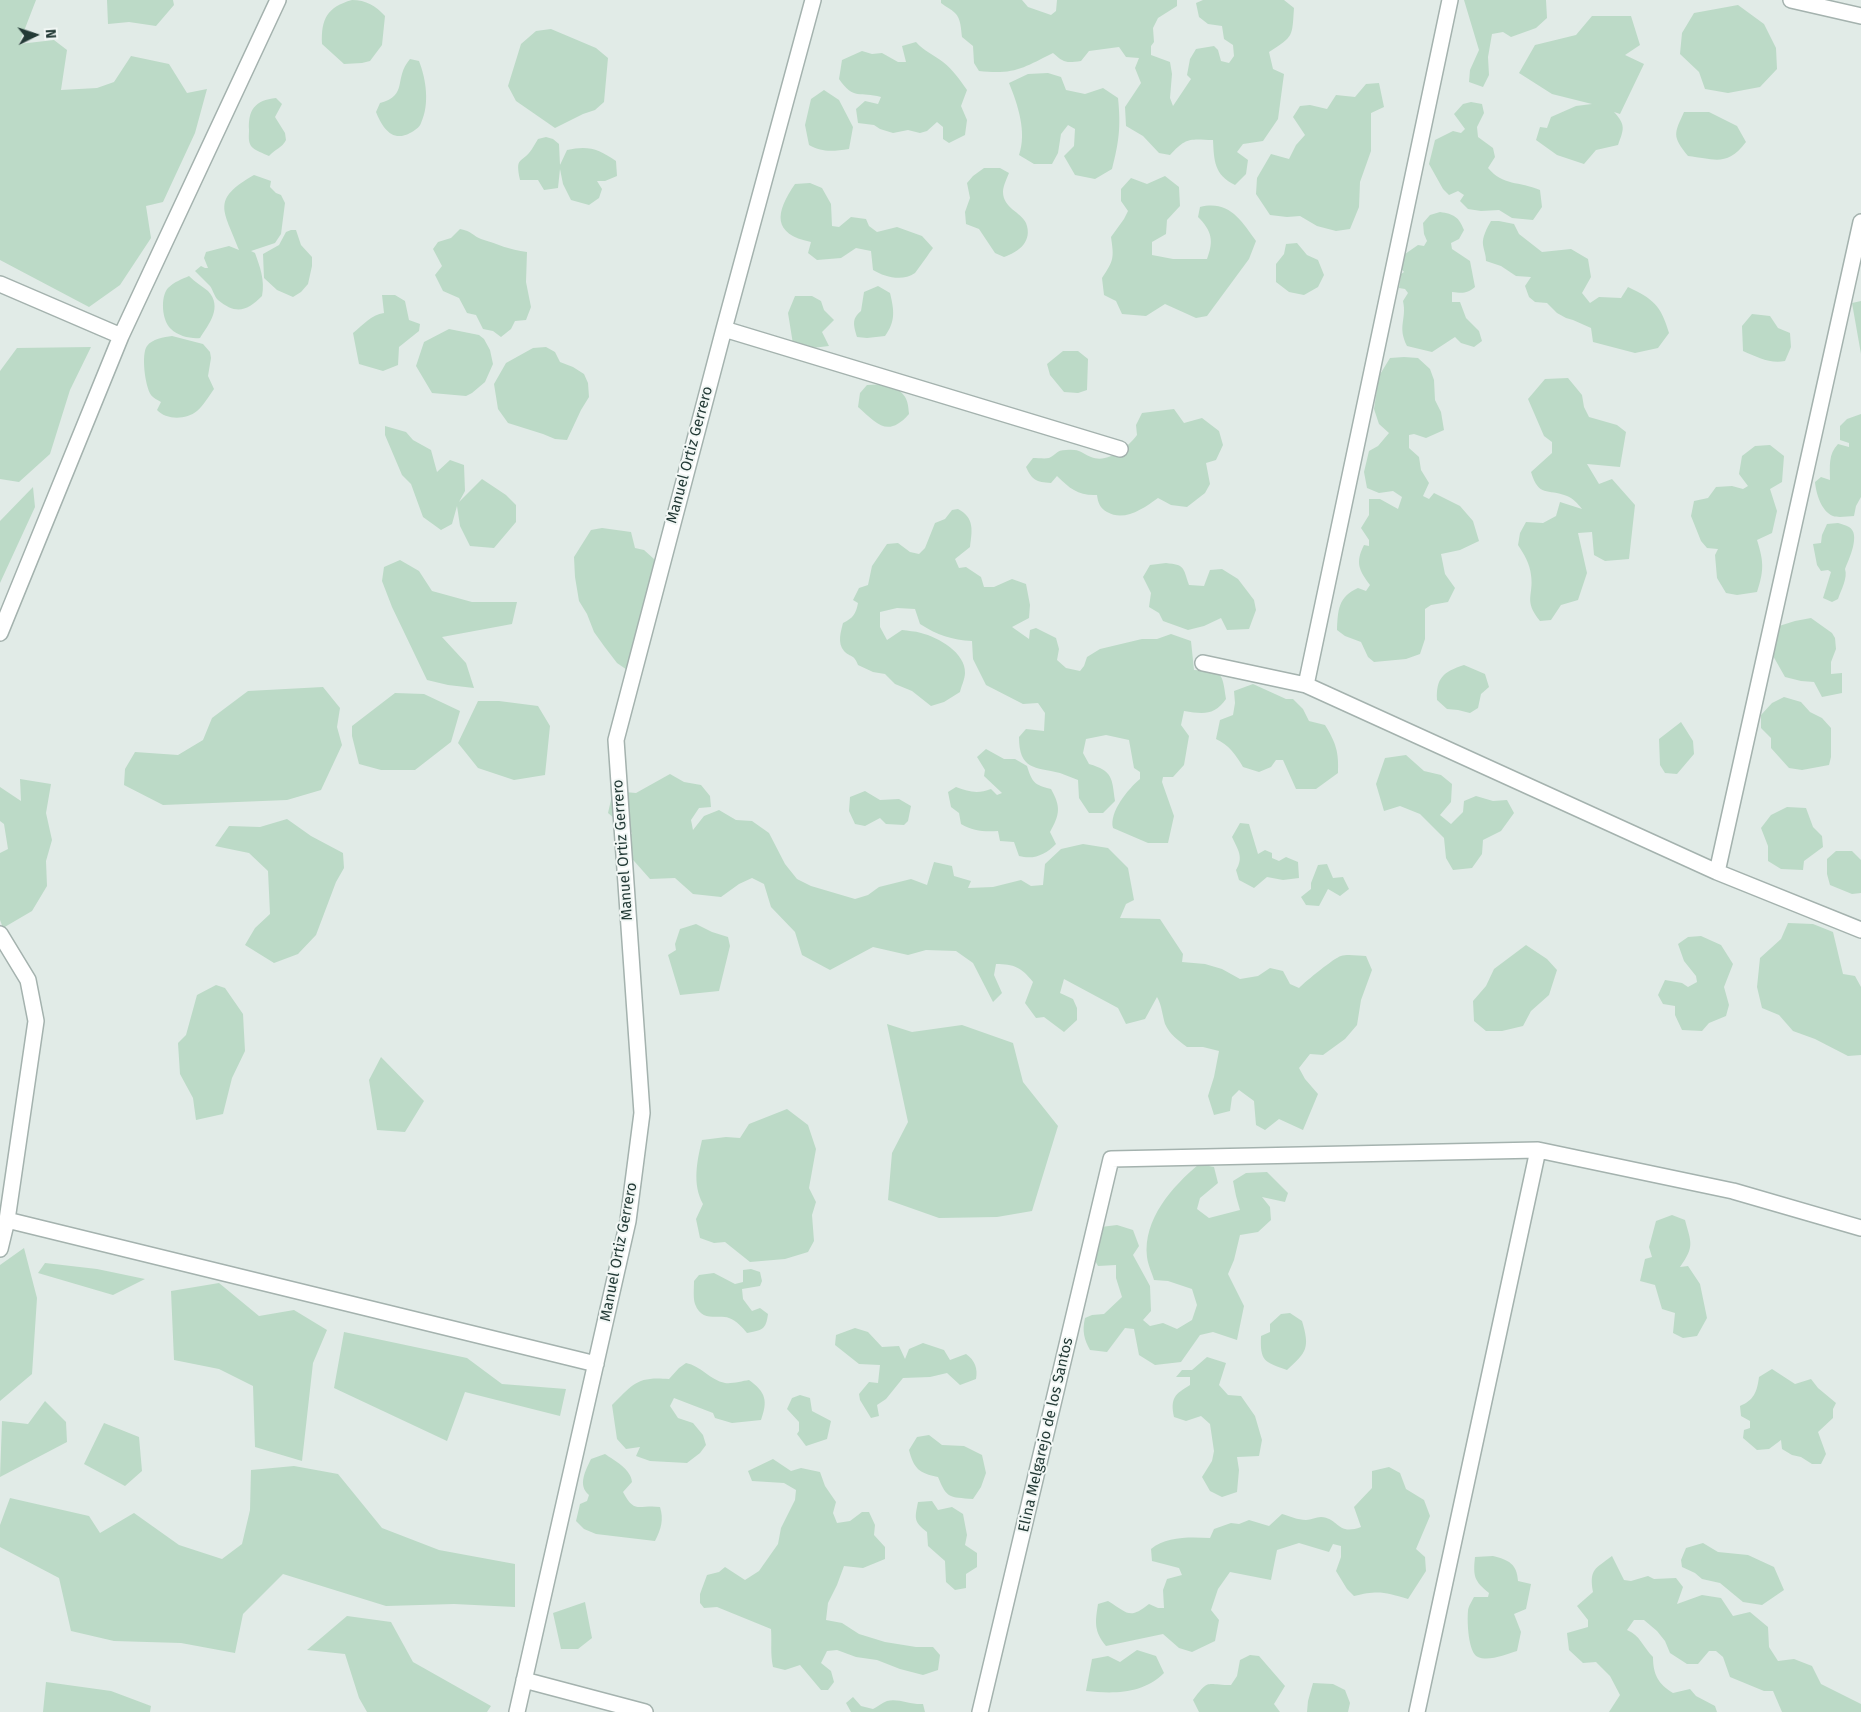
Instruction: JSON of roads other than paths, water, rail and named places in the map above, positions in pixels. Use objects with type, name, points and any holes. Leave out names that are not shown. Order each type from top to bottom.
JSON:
[{"type":"street","points":[[0,633],[121,336],[278,0]]},
{"type":"street","name":"Manuel Ortiz Gerrero","points":[[517,1712],[628,1221],[642,1113],[616,740],[813,0]]},
{"type":"street","points":[[1306,685],[1450,0]]},
{"type":"street","points":[[1791,0],[1861,16]]},
{"type":"street","points":[[1717,872],[1861,222]]},
{"type":"street","points":[[0,284],[121,336]]},
{"type":"street","points":[[724,329],[1120,449]]},
{"type":"street","points":[[1203,663],[1306,685],[1717,872],[1861,930]]},
{"type":"street","points":[[0,934],[28,980],[36,1021],[7,1220],[0,1249]]},
{"type":"street","points":[[1417,1712],[1538,1150],[1733,1191],[1861,1228]]},
{"type":"street","name":"Elina Melgarejo de los Santos","points":[[980,1712],[1111,1159],[1538,1150]]},
{"type":"street","points":[[7,1220],[596,1364]]},
{"type":"street","points":[[524,1680],[646,1712]]}]
